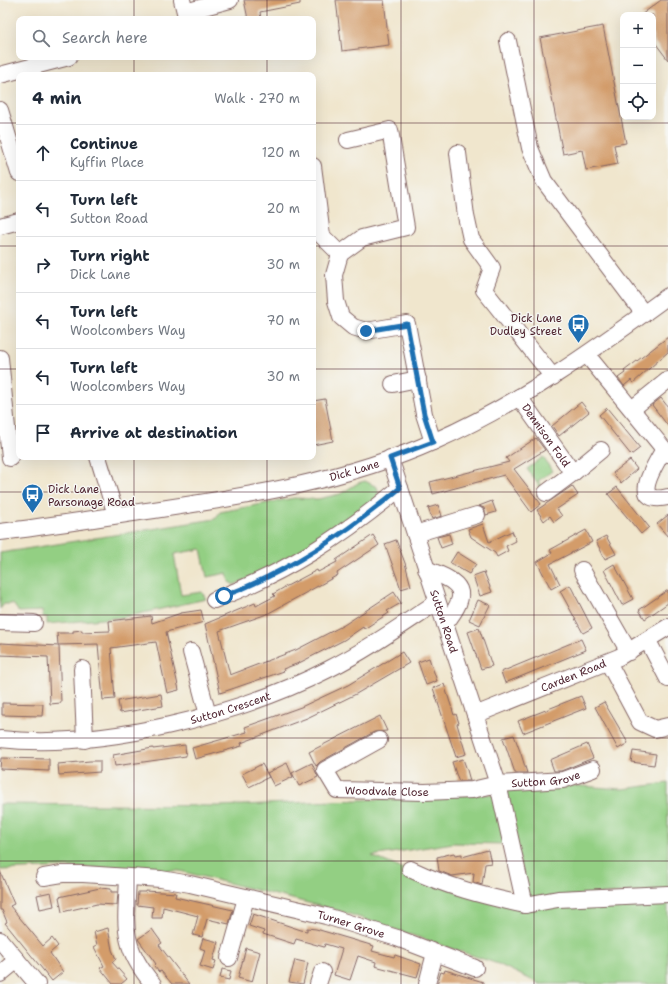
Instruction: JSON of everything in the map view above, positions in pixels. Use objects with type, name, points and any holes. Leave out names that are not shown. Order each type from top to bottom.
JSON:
[{"type":"street","points":[[182,0],[185,12],[230,0]]},
{"type":"street","points":[[508,41],[530,148],[544,181],[644,314]]},
{"type":"street","points":[[0,75],[58,60]]},
{"type":"street","points":[[0,110],[16,159]]},
{"type":"street","points":[[348,140],[390,130],[406,227],[362,238],[340,254],[334,275],[336,301],[341,317],[353,327],[366,331],[407,324],[424,414],[433,442]]},
{"type":"street","points":[[458,153],[466,216],[471,239],[492,268],[484,290],[553,377]]},
{"type":"street","points":[[316,189],[322,236],[340,254]]},
{"type":"street","points":[[0,226],[16,222]]},
{"type":"street","name":"Dick Lane","points":[[0,532],[259,493],[326,478],[390,458],[433,442],[469,425],[519,398],[587,355],[668,296]]},
{"type":"street","points":[[587,355],[666,452],[647,479],[646,488],[649,494],[654,497],[668,496]]},
{"type":"street","points":[[0,358],[10,459]]},
{"type":"street","points":[[393,384],[418,379]]},
{"type":"street","points":[[632,409],[668,380]]},
{"type":"street","name":"Dennison Fold","points":[[519,398],[573,473]]},
{"type":"street","name":"Dennison Fold","points":[[546,493],[601,450]]},
{"type":"street","name":"Sutton Road","points":[[390,458],[498,784],[525,905]]},
{"type":"street","points":[[99,460],[116,515]]},
{"type":"street","points":[[214,600],[252,586],[324,546],[363,518],[400,488]]},
{"type":"street","points":[[415,534],[477,515]]},
{"type":"street","points":[[426,569],[451,579],[458,588],[459,604],[445,624]]},
{"type":"street","points":[[582,570],[629,652]]},
{"type":"street","name":"Sutton Crescent","points":[[0,739],[86,740],[135,732],[208,715],[282,691],[329,669],[361,651],[438,602]]},
{"type":"street","points":[[0,622],[34,623]]},
{"type":"street","name":"Carden Road","points":[[475,715],[608,662],[648,641],[668,627]]},
{"type":"street","points":[[648,641],[668,679]]},
{"type":"street","points":[[191,652],[208,715]]},
{"type":"street","points":[[608,662],[640,722],[655,729],[668,726]]},
{"type":"street","points":[[82,669],[86,740]]},
{"type":"street","name":"Woodvale Close","points":[[379,740],[325,770],[337,790],[441,792],[472,790],[498,784]]},
{"type":"street","name":"Sutton Grove","points":[[498,784],[563,780],[593,769]]},
{"type":"street","points":[[410,869],[438,882],[472,893],[525,905],[558,899],[668,894]]},
{"type":"street","name":"Turner Grove","points":[[44,877],[72,874],[176,881],[326,916],[397,938],[475,968]]},
{"type":"street","points":[[128,878],[126,934],[135,958],[147,982]]},
{"type":"street","points":[[229,958],[246,898]]},
{"type":"street","points":[[0,940],[37,984]]},
{"type":"street","points":[[427,984],[435,953]]},
{"type":"street","points":[[0,974],[17,960]]},
{"type":"green space","points":[[543,457],[552,471],[538,481],[544,489],[542,490],[527,469]]},
{"type":"green space","points":[[365,481],[377,487],[379,493],[376,499],[360,513],[289,559],[234,585],[229,582],[227,573],[207,577],[201,549],[174,554],[181,595],[202,592],[206,599],[125,617],[47,624],[47,617],[43,617],[42,611],[19,612],[13,604],[4,604],[0,609],[0,553],[215,519],[220,512],[294,498],[318,499],[340,494],[358,483]]},
{"type":"green space","points":[[668,783],[668,891],[528,898],[504,790],[568,785],[622,789]]},
{"type":"green space","points":[[495,794],[505,844],[453,843],[372,856],[455,891],[556,903],[668,899],[668,984],[540,984],[498,964],[340,911],[180,871],[66,867],[0,870],[0,804],[220,806]]},
{"type":"building","points":[[244,0],[300,0],[300,4],[260,12],[261,16],[247,16]]},
{"type":"building","points":[[336,0],[384,0],[389,45],[342,51]]},
{"type":"building","points":[[661,0],[668,0],[668,60],[656,44],[656,12],[645,12]]},
{"type":"building","points":[[603,26],[620,112],[620,120],[621,120],[626,143],[614,145],[618,164],[586,170],[582,150],[563,154],[540,38]]},
{"type":"building","points":[[668,337],[668,352],[633,383],[631,380],[624,386],[618,378],[625,373],[624,371]]},
{"type":"building","points":[[661,398],[668,407],[668,426],[652,405]]},
{"type":"building","points":[[325,399],[333,441],[316,444],[316,400]]},
{"type":"building","points":[[581,402],[589,412],[559,436],[552,426]]},
{"type":"building","points":[[607,408],[640,448],[631,455],[599,415]]},
{"type":"building","points":[[536,438],[545,450],[514,469],[541,504],[531,512],[504,475],[433,494],[430,482],[509,462],[506,458]]},
{"type":"building","points":[[630,460],[637,469],[621,483],[613,473]]},
{"type":"building","points":[[572,486],[578,495],[557,509],[562,516],[554,522],[550,516],[544,521],[537,510]]},
{"type":"building","points":[[617,487],[649,527],[641,534],[608,494]]},
{"type":"building","points":[[492,501],[496,512],[486,515],[484,508],[479,506]]},
{"type":"building","points":[[438,505],[442,516],[432,519],[428,508]]},
{"type":"building","points":[[668,515],[668,537],[657,524]]},
{"type":"building","points":[[483,524],[489,542],[512,531],[516,541],[506,546],[508,551],[497,557],[495,553],[471,537],[468,529]]},
{"type":"building","points":[[586,530],[592,542],[550,564],[560,584],[551,589],[537,562],[552,553],[550,550]]},
{"type":"building","points":[[449,534],[452,544],[441,548],[437,537]]},
{"type":"building","points":[[373,535],[379,545],[337,573],[338,575],[267,614],[219,631],[230,675],[296,650],[344,625],[394,592],[401,603],[387,611],[389,613],[364,629],[363,627],[344,640],[299,663],[283,669],[284,671],[220,693],[205,624],[255,603],[256,606],[275,596],[273,594],[285,587],[317,570],[318,572],[337,562],[336,560]]},
{"type":"building","points":[[606,536],[616,554],[605,559],[596,541]]},
{"type":"building","points":[[396,540],[405,563],[411,586],[401,589],[385,544]]},
{"type":"building","points":[[457,552],[476,564],[469,574],[450,563]]},
{"type":"building","points":[[614,564],[633,599],[622,605],[604,570]]},
{"type":"building","points":[[484,572],[492,592],[480,596],[473,576]]},
{"type":"building","points":[[570,585],[592,628],[583,633],[560,591]]},
{"type":"building","points":[[668,590],[668,603],[645,619],[639,610]]},
{"type":"building","points":[[478,600],[490,605],[480,625],[469,620]]},
{"type":"building","points":[[201,610],[204,622],[166,632],[179,690],[167,693],[156,642],[111,648],[115,699],[103,700],[98,644],[58,645],[57,633],[73,633],[73,631],[82,630],[82,632],[110,631],[109,621],[151,616],[152,623],[181,613]]},
{"type":"building","points":[[479,628],[492,666],[481,669],[468,632]]},
{"type":"building","points":[[581,639],[586,650],[505,683],[501,672]]},
{"type":"building","points":[[0,643],[59,646],[61,703],[50,704],[48,657],[0,655]]},
{"type":"building","points":[[402,652],[409,663],[356,694],[307,718],[241,743],[242,746],[195,759],[192,748],[247,732],[245,727],[301,707],[348,685]]},
{"type":"building","points":[[429,658],[437,681],[426,685],[418,662]]},
{"type":"building","points":[[444,684],[454,715],[456,714],[459,723],[457,724],[466,754],[456,757],[433,688]]},
{"type":"building","points":[[161,694],[163,706],[120,713],[118,701]]},
{"type":"building","points":[[581,696],[586,708],[523,733],[518,721]]},
{"type":"building","points":[[604,702],[628,743],[618,749],[595,707]]},
{"type":"building","points":[[2,703],[43,704],[42,716],[2,715]]},
{"type":"building","points":[[380,716],[387,731],[374,732],[320,762],[316,766],[309,752]]},
{"type":"building","points":[[514,735],[527,773],[515,773],[503,738]]},
{"type":"building","points":[[587,744],[593,758],[561,771],[554,771],[550,760]]},
{"type":"building","points":[[185,745],[186,756],[115,766],[113,755],[153,748]]},
{"type":"building","points":[[633,751],[656,754],[654,765],[631,762]]},
{"type":"building","points":[[1,758],[49,759],[49,771],[0,769]]},
{"type":"building","points":[[463,759],[470,781],[459,781],[452,762]]},
{"type":"building","points":[[100,761],[100,772],[59,775],[58,764]]},
{"type":"building","points":[[287,763],[293,777],[274,786],[267,773]]},
{"type":"building","points":[[312,763],[318,777],[299,786],[292,773]]},
{"type":"building","points":[[262,764],[269,777],[249,787],[242,774]]},
{"type":"building","points":[[488,850],[491,863],[485,864],[482,885],[473,882],[474,873],[452,876],[439,871],[437,857],[454,853],[455,855],[462,854],[462,857]]},
{"type":"building","points":[[0,871],[14,904],[10,906],[43,946],[52,938],[58,946],[50,953],[63,972],[52,981],[5,923],[7,922],[2,910],[0,910]]},
{"type":"building","points":[[100,888],[111,889],[111,892],[118,892],[117,905],[97,904],[62,912],[59,897]]},
{"type":"building","points":[[146,891],[176,893],[175,897],[233,910],[229,924],[207,919],[202,937],[193,935],[198,916],[163,907],[162,918],[152,918],[153,907],[137,905],[138,892]]},
{"type":"building","points":[[51,892],[54,906],[40,909],[37,895]]},
{"type":"building","points":[[253,914],[301,930],[307,931],[307,928],[316,929],[374,946],[372,951],[394,957],[395,955],[421,964],[417,977],[375,966],[376,962],[358,956],[350,980],[334,975],[342,949],[325,944],[324,947],[296,939],[294,944],[263,934],[264,931],[249,926]]},
{"type":"building","points":[[108,928],[112,950],[116,959],[112,962],[127,979],[121,984],[113,984],[100,968],[104,966],[94,947],[97,945],[94,932]]},
{"type":"building","points":[[152,929],[162,943],[159,945],[189,984],[172,984],[161,971],[159,972],[154,966],[156,964],[138,939]]},
{"type":"building","points":[[203,938],[218,942],[213,960],[216,961],[213,970],[200,966],[205,950],[200,948]]},
{"type":"building","points":[[246,948],[260,952],[252,982],[238,978]]},
{"type":"building","points":[[295,960],[308,963],[303,984],[289,982]]},
{"type":"building","points":[[222,969],[231,971],[229,980],[220,978]]},
{"type":"building","points":[[445,970],[483,982],[483,984],[437,984],[441,972],[444,973]]},
{"type":"place","name":"Dick Lane Dudley Street","points":[[578,344]]},
{"type":"place","name":"Dick Lane Parsonage Road","points":[[33,514]]},
{"type":"route","points":[[224,596],[252,586],[286,568],[330,542],[363,518],[400,488],[390,458],[433,442],[424,414],[407,324],[366,331]]}]
